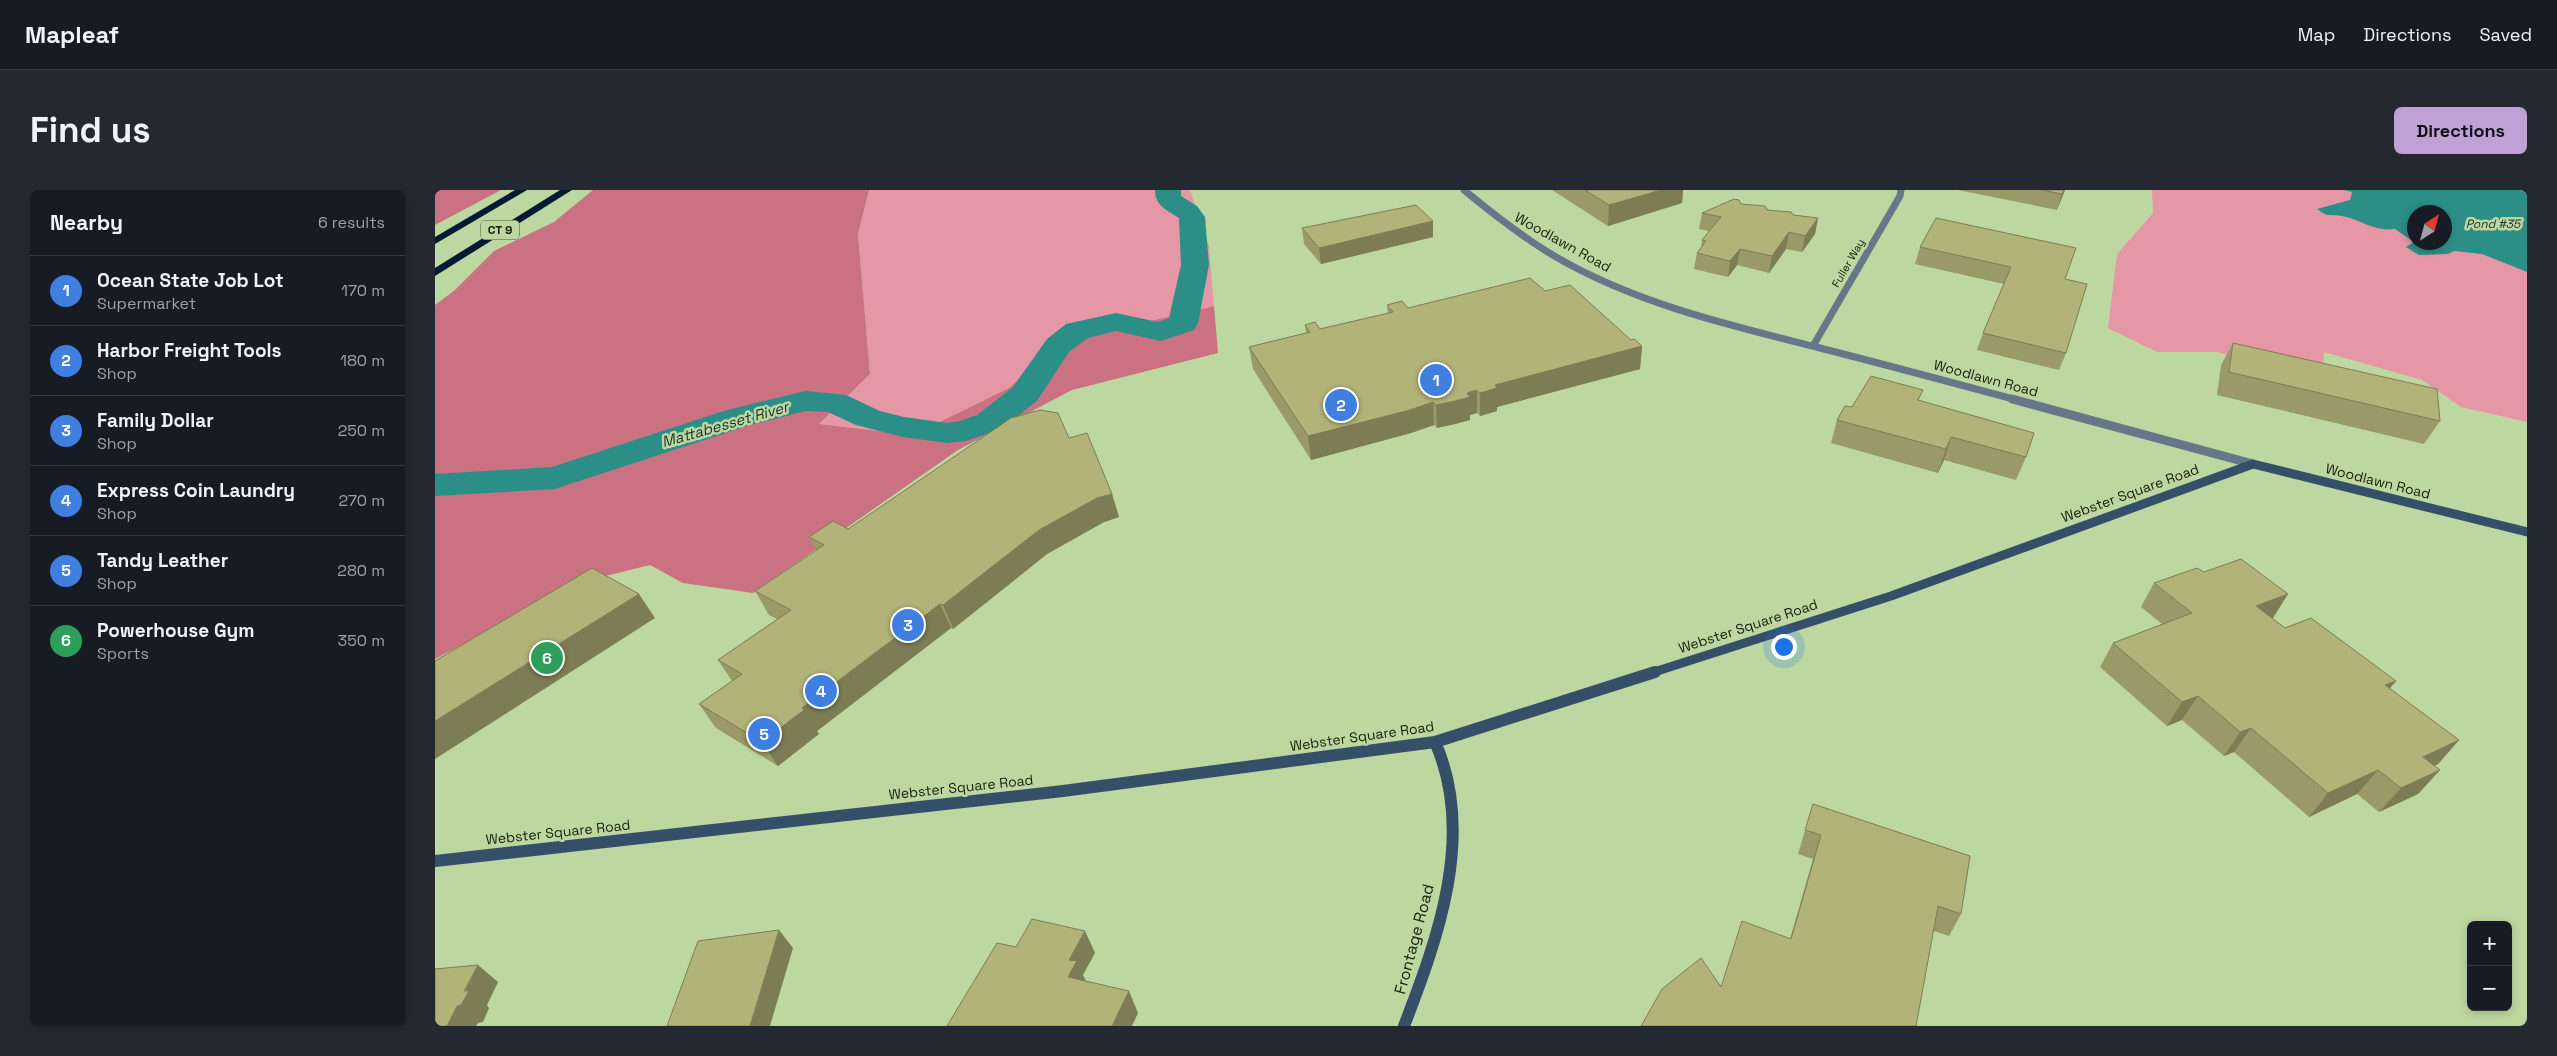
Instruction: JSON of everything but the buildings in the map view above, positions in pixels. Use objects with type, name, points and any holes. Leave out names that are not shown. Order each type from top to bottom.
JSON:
[{"type":"highway","name":"CT 9","points":[[435,242],[522,190]]},
{"type":"highway","name":"CT 9","points":[[435,273],[567,190]]},
{"type":"street","name":"Woodlawn Road","points":[[1464,190],[1485,210],[1523,238],[1565,262],[1606,282],[1699,314],[2253,464],[2527,532]]},
{"type":"street","name":"Fuller Way","points":[[1813,346],[1900,196],[1901,190]]},
{"type":"street","name":"Webster Square Road","points":[[435,861],[1063,791],[1435,742],[1891,596],[2253,464]]},
{"type":"street","name":"Frontage Road","points":[[1404,1026],[1423,977],[1437,930],[1450,858],[1452,797],[1445,766],[1435,742]]},
{"type":"shaded area","points":[[435,190],[501,190],[435,225]]},
{"type":"shaded area","points":[[593,190],[869,190],[858,234],[870,374],[819,424],[913,435],[1009,388],[1061,342],[1214,306],[1218,353],[1072,390],[958,450],[753,593],[683,583],[650,565],[581,582],[435,659],[435,305],[455,290],[494,251],[554,222]]},
{"type":"shaded area","points":[[869,190],[1190,190],[1209,246],[1214,306],[1061,342],[1009,388],[913,435],[819,424],[870,374],[858,234]]},
{"type":"shaded area","points":[[2152,190],[2527,190],[2527,422],[2461,407],[2422,380],[2324,352],[2323,376],[2217,352],[2157,352],[2108,328],[2117,254],[2153,213]]},
{"type":"water","name":"Pond #35","points":[[2344,190],[2527,190],[2527,272],[2482,254],[2454,251],[2448,254],[2419,255],[2411,250],[2452,250],[2452,205],[2407,205],[2407,237],[2395,229],[2381,229],[2342,216],[2327,215],[2317,209],[2350,200],[2352,192]]},
{"type":"waterway","name":"Mattabesset River","points":[[435,485],[555,478],[739,417],[806,401],[834,402],[868,418],[903,427],[947,433],[966,431],[989,422],[1025,394],[1058,346],[1077,331],[1116,322],[1161,332],[1183,323],[1195,265],[1192,217],[1188,212],[1168,199],[1168,190]]},
{"type":"place","name":"Ocean State Job Lot","points":[[1436,380]]},
{"type":"place","name":"Harbor Freight Tools","points":[[1341,405]]},
{"type":"place","name":"Family Dollar","points":[[908,625]]},
{"type":"place","name":"Powerhouse Gym","points":[[547,658]]},
{"type":"place","name":"Express Coin Laundry","points":[[821,691]]},
{"type":"place","name":"Tandy Leather","points":[[764,734]]}]
